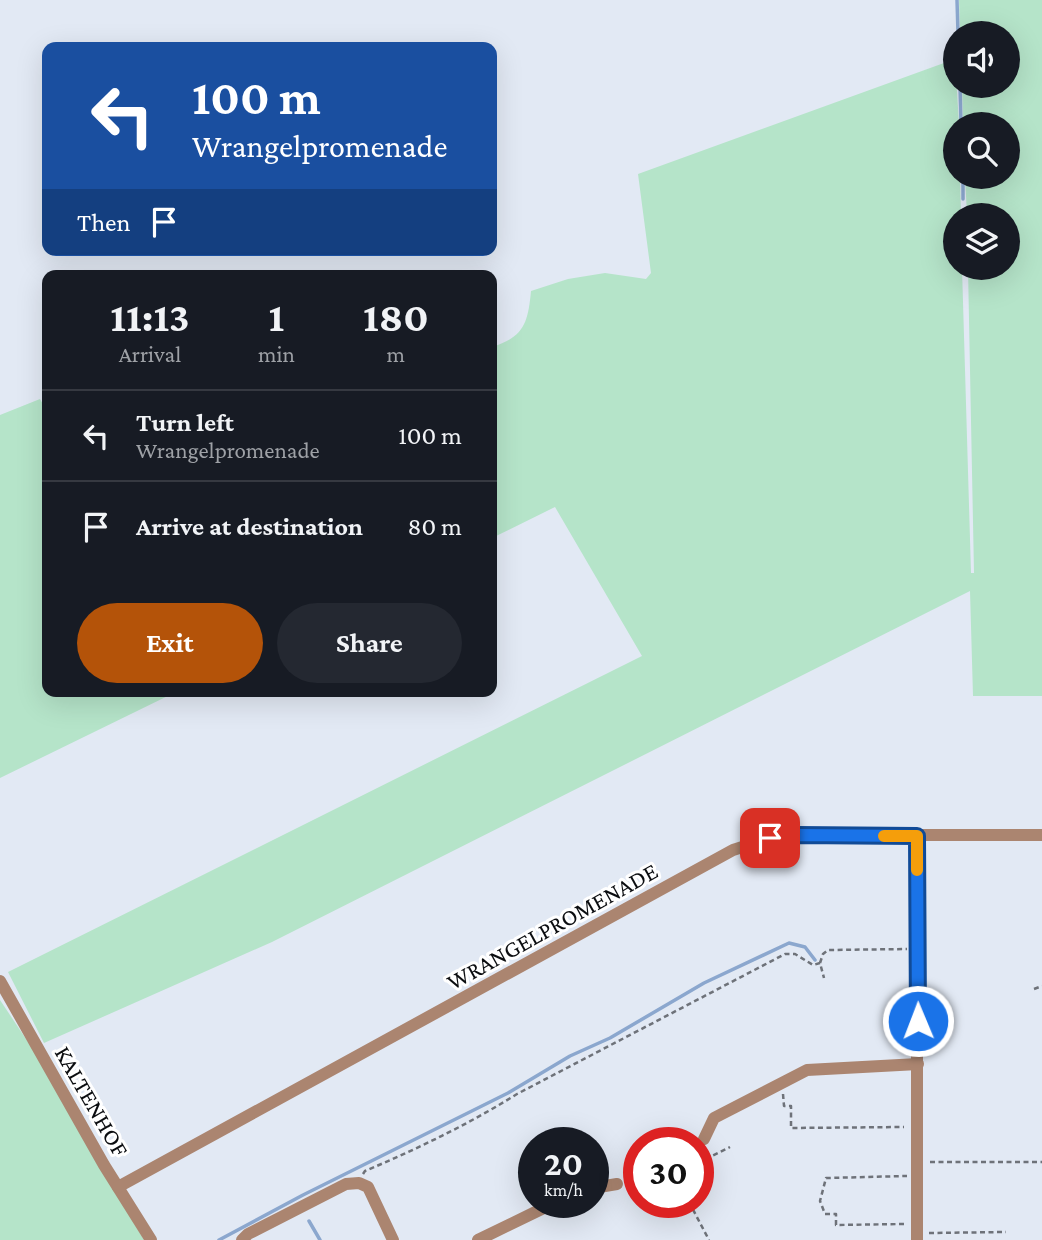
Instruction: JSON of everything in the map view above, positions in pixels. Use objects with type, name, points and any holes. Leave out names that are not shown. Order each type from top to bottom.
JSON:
[{"type":"street","name":"WRANGELPROMENADE","points":[[118,1187],[733,850],[770,838],[797,835],[1042,835]]},
{"type":"street","points":[[917,836],[917,1232]]},
{"type":"street","name":"KALTENHOF","points":[[0,981],[151,1240]]},
{"type":"street","points":[[710,1127],[714,1118],[807,1070],[918,1064]]},
{"type":"street","points":[[242,1240],[248,1234],[346,1184],[359,1183],[368,1187],[393,1240]]},
{"type":"street","points":[[609,1185],[617,1184]]},
{"type":"street","points":[[478,1240],[523,1218]]},
{"type":"path","points":[[824,978],[820,963],[823,954],[828,950],[916,949]]},
{"type":"path","points":[[359,1183],[365,1171],[422,1147],[517,1094],[785,954],[795,954],[813,965],[820,963]]},
{"type":"path","points":[[1034,989],[1042,986]]},
{"type":"path","points":[[783,1083],[783,1106],[792,1106],[791,1128],[918,1127]]},
{"type":"path","points":[[714,1155],[730,1147]]},
{"type":"path","points":[[917,1162],[1042,1162]]},
{"type":"path","points":[[917,1175],[826,1178],[820,1201],[825,1214],[836,1214],[836,1225],[917,1232],[1006,1231]]},
{"type":"path","points":[[698,1218],[709,1240]]},
{"type":"green space","points":[[959,0],[1042,0],[1042,696],[973,696],[970,591],[272,942],[44,1043],[8,972],[642,656],[555,507],[497,536],[497,345],[511,339],[522,327],[528,312],[531,291],[568,279],[605,273],[646,279],[651,273],[638,174],[943,63],[943,98],[957,98],[958,112],[943,112],[943,189],[960,189],[961,203],[943,203],[943,280],[962,280],[971,573],[974,573],[968,280],[1020,280],[1020,203],[966,203],[966,189],[1020,189],[1020,112],[963,112],[962,98],[1020,98],[1020,21],[960,21]]},
{"type":"green space","points":[[40,399],[42,402],[42,697],[166,697],[0,778],[0,415]]},
{"type":"green space","points":[[0,1000],[32,1048],[144,1240],[0,1240]]},
{"type":"waterway","points":[[957,0],[958,21]]},
{"type":"waterway","points":[[960,98],[961,112]]},
{"type":"waterway","points":[[963,189],[963,199]]},
{"type":"waterway","points":[[219,1240],[508,1093],[704,983],[789,943],[805,947],[815,960]]},
{"type":"waterway","points":[[309,1221],[320,1240]]},
{"type":"slow traffic","points":[[884,836],[917,836],[917,870]]},
{"type":"route","points":[[770,838],[797,835],[917,836],[918,1021]]}]
